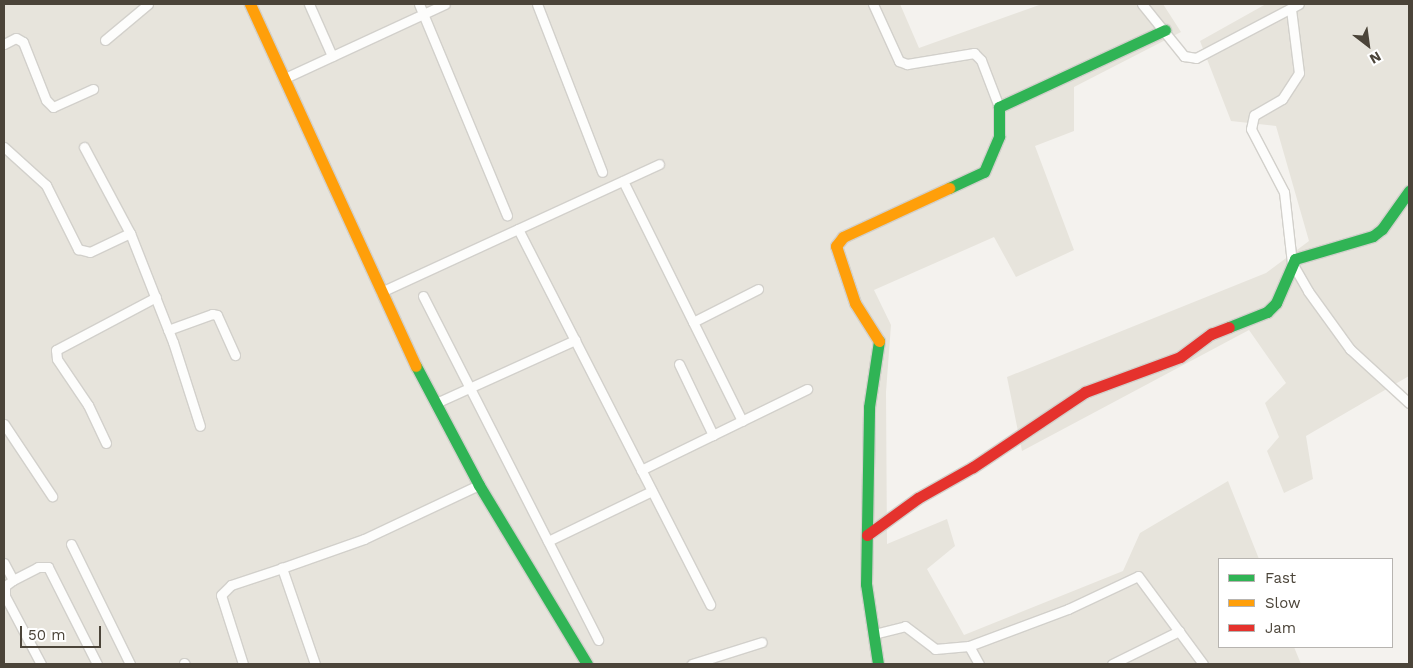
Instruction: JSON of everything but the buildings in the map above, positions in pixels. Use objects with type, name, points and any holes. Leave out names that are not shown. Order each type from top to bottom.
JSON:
[{"type":"street","points":[[106,40],[148,4]]},
{"type":"street","points":[[250,4],[381,292],[436,403],[479,485],[587,664]]},
{"type":"street","points":[[309,4],[332,56]]},
{"type":"street","points":[[419,4],[507,215]]},
{"type":"street","points":[[285,78],[445,4]]},
{"type":"street","points":[[536,4],[602,172]]},
{"type":"street","points":[[873,4],[899,61],[907,64],[974,53],[981,60],[999,107],[999,136],[984,172],[843,237],[836,246],[855,303],[879,341],[870,407],[866,584],[878,664]]},
{"type":"street","points":[[1142,4],[1184,56],[1196,58],[1299,4]]},
{"type":"street","points":[[1291,9],[1299,73],[1282,99],[1254,115],[1250,123],[1284,192],[1292,263],[1315,303],[1350,349],[1409,403]]},
{"type":"street","points":[[999,107],[1164,30]]},
{"type":"street","points":[[4,44],[16,38],[23,42],[46,100],[52,107],[93,89]]},
{"type":"street","points":[[4,146],[46,186],[78,249],[90,252],[130,233]]},
{"type":"street","points":[[84,147],[130,233],[168,330],[200,426]]},
{"type":"street","points":[[381,292],[659,164]]},
{"type":"street","points":[[623,181],[742,421]]},
{"type":"street","points":[[867,535],[918,498],[973,467],[1045,416],[1085,392],[1180,357],[1211,334],[1267,312],[1276,303],[1292,263],[1305,253],[1373,236],[1409,191]]},
{"type":"street","points":[[518,229],[710,605]]},
{"type":"street","points":[[694,322],[758,289]]},
{"type":"street","points":[[423,296],[468,389],[598,640]]},
{"type":"street","points":[[106,443],[88,405],[56,359],[56,350],[156,297]]},
{"type":"street","points":[[168,330],[212,314],[216,315],[235,356]]},
{"type":"street","points":[[436,403],[575,340]]},
{"type":"street","points":[[680,364],[713,435]]},
{"type":"street","points":[[641,470],[807,389]]},
{"type":"street","points":[[4,424],[52,496]]},
{"type":"street","points":[[243,664],[222,595],[231,585],[364,539],[479,485]]},
{"type":"street","points":[[548,541],[652,491]]},
{"type":"street","points":[[71,544],[130,664]]},
{"type":"street","points":[[4,563],[13,580]]},
{"type":"street","points":[[41,664],[5,596],[5,586],[38,567],[48,567],[97,664]]},
{"type":"street","points":[[282,568],[315,664]]},
{"type":"street","points":[[874,634],[905,626],[936,649],[970,646],[1068,610],[1138,576],[1203,664]]},
{"type":"street","points":[[1112,664],[1179,631]]},
{"type":"street","points":[[692,664],[762,642]]},
{"type":"street","points":[[970,646],[979,664]]},
{"type":"shaded area","points":[[4,4],[900,4],[919,48],[1042,4],[1163,4],[1181,32],[1074,87],[1074,131],[1035,146],[1074,250],[1016,277],[994,237],[874,290],[891,325],[886,392],[887,544],[947,519],[955,546],[927,569],[964,635],[1123,571],[1140,533],[1228,481],[1259,558],[1218,558],[1218,648],[1294,648],[1301,664],[4,664]]},
{"type":"shaded area","points":[[1266,4],[1409,4],[1409,376],[1306,436],[1313,479],[1284,493],[1267,451],[1279,437],[1265,403],[1286,383],[1249,330],[1022,451],[1007,377],[1266,273],[1309,241],[1276,126],[1231,121],[1200,41]]},
{"type":"traffic: fast","points":[[949,188],[984,172],[999,136],[999,107],[1165,30]]},
{"type":"traffic: fast","points":[[1229,327],[1267,312],[1276,303],[1295,259],[1373,236],[1382,229],[1409,191]]},
{"type":"traffic: fast","points":[[878,664],[866,584],[869,407],[879,341]]},
{"type":"traffic: fast","points":[[416,366],[479,485],[587,664]]},
{"type":"traffic: slow","points":[[250,4],[416,366]]},
{"type":"traffic: slow","points":[[879,341],[855,303],[836,246],[843,237],[949,188]]},
{"type":"traffic: jam","points":[[867,535],[918,498],[973,467],[1085,392],[1180,357],[1211,334],[1229,327]]}]
